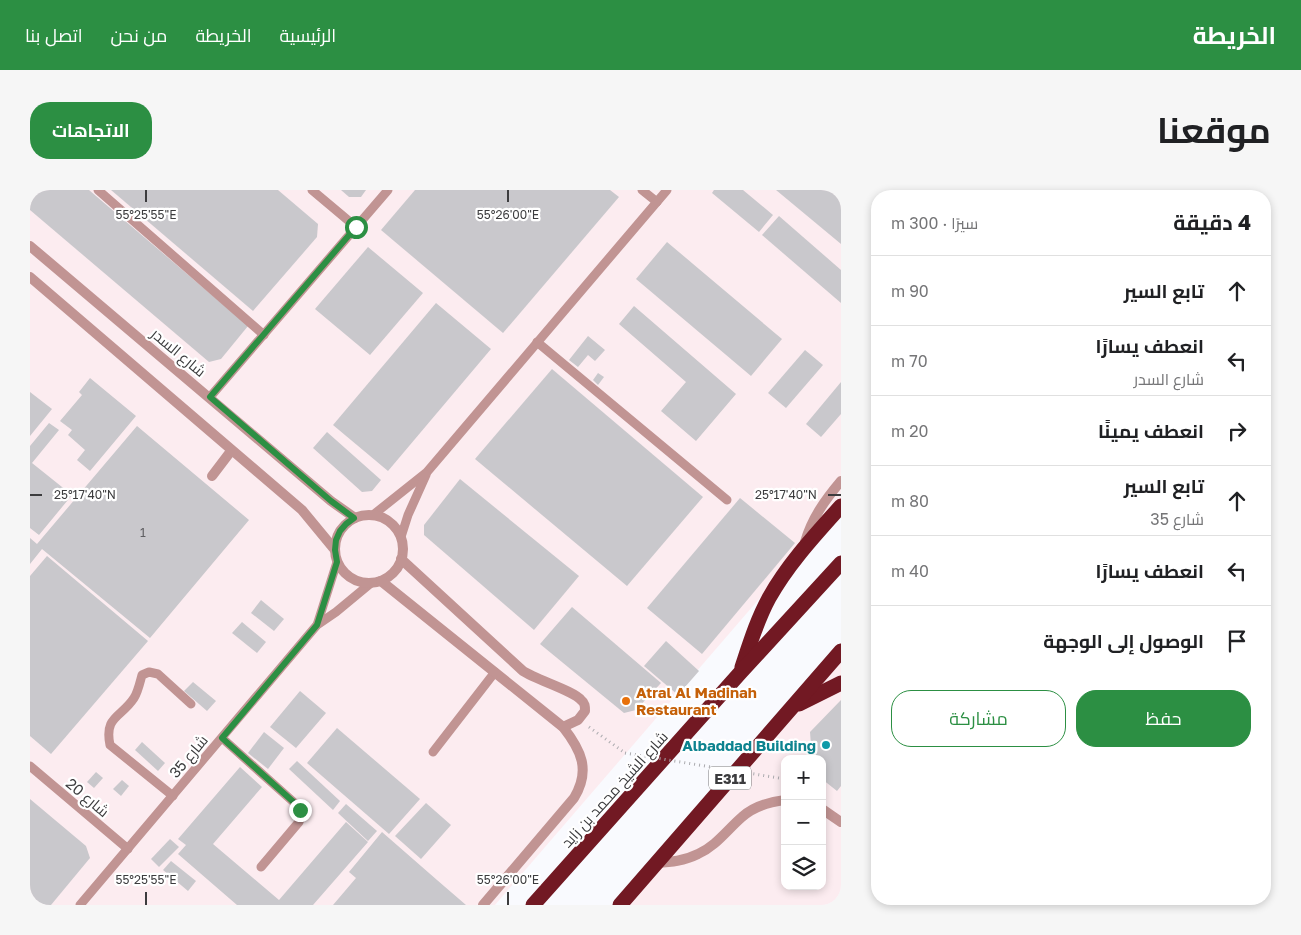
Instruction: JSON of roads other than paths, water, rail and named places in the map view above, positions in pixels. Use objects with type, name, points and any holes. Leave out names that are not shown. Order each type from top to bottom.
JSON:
[{"type":"highway","points":[[740,673],[757,622],[769,597],[804,548],[841,506]]},
{"type":"highway","name":"شارع الشيخ محمد بن زايد","points":[[534,905],[740,673],[841,563]]},
{"type":"highway","name":"E311","points":[[620,905],[841,651]]},
{"type":"highway","points":[[793,706],[841,682]]},
{"type":"street","name":"شارع السدر","points":[[30,246],[331,501],[354,518]]},
{"type":"street","points":[[30,277],[302,510],[335,550]]},
{"type":"street","points":[[212,476],[232,451]]},
{"type":"street","points":[[804,548],[818,511],[841,481]]},
{"type":"street","points":[[363,515],[373,515],[385,519],[394,526],[403,544],[402,559],[394,572],[376,582],[357,581],[345,573],[337,562],[335,550],[340,531],[346,524],[354,518],[363,515]]},
{"type":"street","points":[[402,559],[523,671],[538,680],[576,695],[582,700],[585,711],[581,718],[563,727]]},
{"type":"street","points":[[376,582],[495,672],[563,727],[580,752],[583,772],[579,790],[574,798],[483,905]]},
{"type":"street","points":[[656,863],[679,861],[699,854],[717,842],[743,816],[756,807],[781,801]]},
{"type":"street","points":[[826,812],[841,822]]},
{"type":"lane","points":[[98,190],[264,336]]},
{"type":"lane","points":[[312,190],[356,227]]},
{"type":"lane","points":[[210,397],[388,190]]},
{"type":"lane","points":[[642,190],[657,202]]},
{"type":"lane","points":[[373,515],[427,472],[667,190]]},
{"type":"lane","points":[[537,342],[727,500]]},
{"type":"lane","points":[[401,537],[408,515],[427,472]]},
{"type":"lane","name":"شارع 35","points":[[317,625],[337,562]]},
{"type":"lane","name":"شارع 35","points":[[80,905],[317,625],[376,582]]},
{"type":"lane","points":[[172,796],[110,745],[108,737],[109,724],[134,697],[142,675],[149,672],[158,674],[191,704]]},
{"type":"lane","points":[[433,752],[495,672]]},
{"type":"lane","points":[[222,738],[298,806],[302,814],[299,822],[261,868]]},
{"type":"lane","name":"شارع 20","points":[[30,766],[128,849]]},
{"type":"place","name":"Atral Al Madinah Restaurant","points":[[626,701]]},
{"type":"place","name":"Albaddad Building","points":[[826,745]]}]
